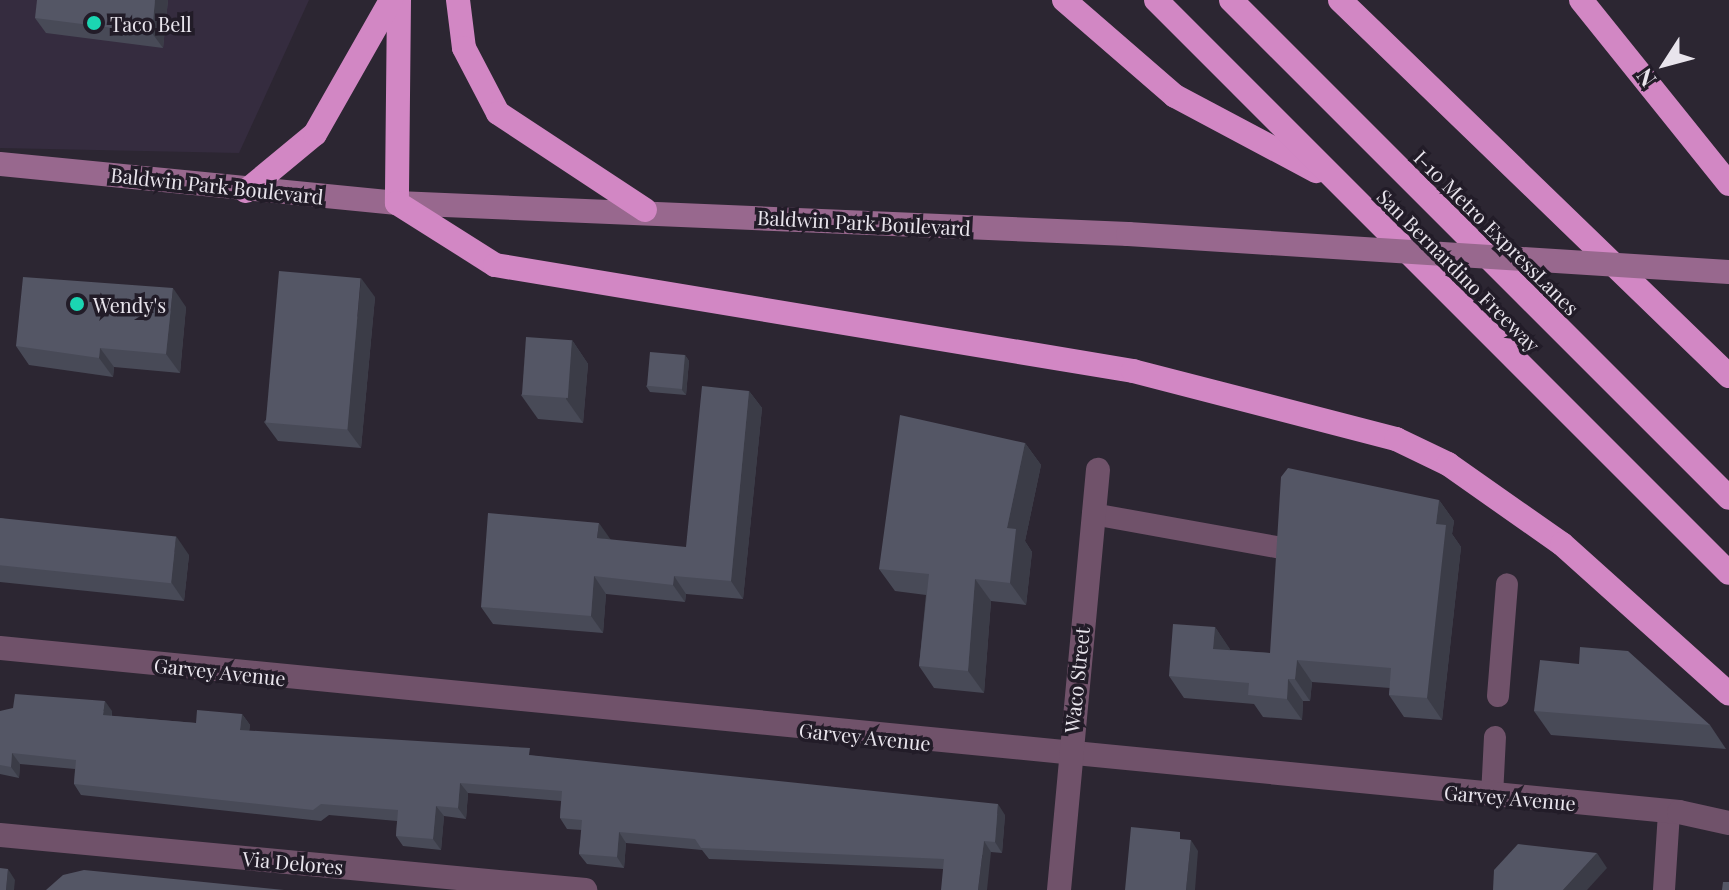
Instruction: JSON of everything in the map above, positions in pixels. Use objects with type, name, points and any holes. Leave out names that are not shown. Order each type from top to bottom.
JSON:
[{"type":"highway","points":[[246,191],[315,134],[391,0]]},
{"type":"highway","points":[[399,0],[397,203],[495,265],[1133,371],[1396,439],[1448,464],[1562,544],[1729,694]]},
{"type":"highway","points":[[458,0],[464,48],[498,113],[645,210]]},
{"type":"highway","points":[[1064,0],[1175,96],[1336,182]]},
{"type":"highway","name":"San Bernardino Freeway","points":[[1156,0],[1729,573]]},
{"type":"highway","name":"I-10 Metro ExpressLanes","points":[[1231,0],[1729,498]]},
{"type":"highway","points":[[1340,0],[1729,376]]},
{"type":"highway","points":[[1581,0],[1729,184]]},
{"type":"main road","name":"Baldwin Park Boulevard","points":[[0,164],[246,191],[397,203],[645,210],[1128,234],[1729,272]]},
{"type":"street","name":"Waco Street","points":[[1059,890],[1068,757],[1098,470]]},
{"type":"street","name":"Garvey Avenue","points":[[0,648],[1068,757],[1669,812],[1729,823]]},
{"type":"street","name":"Via Delores","points":[[0,835],[585,890]]},
{"type":"lane","points":[[1093,514],[1277,547]]},
{"type":"lane","points":[[1498,696],[1507,584]]},
{"type":"lane","points":[[1492,796],[1495,737]]},
{"type":"lane","points":[[1664,890],[1669,812]]},
{"type":"shaded area","points":[[0,0],[309,0],[239,153],[0,148]]},
{"type":"building","points":[[37,0],[155,0],[152,33],[35,18]]},
{"type":"building","points":[[279,271],[361,278],[347,430],[266,422]]},
{"type":"building","points":[[23,277],[173,288],[166,354],[100,348],[99,358],[16,346]]},
{"type":"building","points":[[526,337],[572,340],[568,398],[522,395]]},
{"type":"building","points":[[650,352],[685,355],[682,389],[647,386]]},
{"type":"building","points":[[702,386],[749,391],[731,581],[674,576],[673,585],[594,576],[591,616],[481,607],[488,513],[599,523],[597,538],[686,547]]},
{"type":"building","points":[[900,415],[1025,443],[1007,528],[1016,529],[1010,583],[975,579],[968,671],[919,666],[929,574],[879,569]]},
{"type":"building","points":[[1288,468],[1439,500],[1436,524],[1446,525],[1427,698],[1389,695],[1391,668],[1297,660],[1295,679],[1288,679],[1287,699],[1248,695],[1249,683],[1169,676],[1173,624],[1215,627],[1213,649],[1270,653],[1281,477]]},
{"type":"building","points":[[0,518],[176,537],[171,583],[0,565]]},
{"type":"building","points":[[1580,647],[1628,651],[1710,725],[1534,711],[1540,660],[1579,664]]},
{"type":"building","points":[[15,694],[105,701],[103,715],[196,723],[197,710],[242,714],[240,730],[530,748],[529,755],[998,804],[995,842],[984,841],[978,890],[941,890],[944,859],[701,848],[695,839],[619,832],[617,857],[579,854],[582,820],[560,818],[562,791],[460,783],[458,808],[436,806],[433,839],[396,836],[398,810],[321,804],[313,810],[74,784],[76,760],[12,753],[11,767],[0,765],[0,711],[13,708]]},
{"type":"building","points":[[1131,827],[1180,832],[1180,839],[1191,840],[1186,890],[1125,890]]},
{"type":"building","points":[[1518,844],[1597,853],[1563,890],[1493,890],[1494,870]]},
{"type":"building","points":[[0,868],[8,869],[6,890],[0,890]]},
{"type":"building","points":[[84,870],[284,890],[46,890],[63,875]]},
{"type":"building","points":[[1723,882],[1729,882],[1729,890],[1722,890]]},
{"type":"place","name":"Taco Bell","points":[[94,23]]},
{"type":"place","name":"Wendy's","points":[[77,304]]}]
